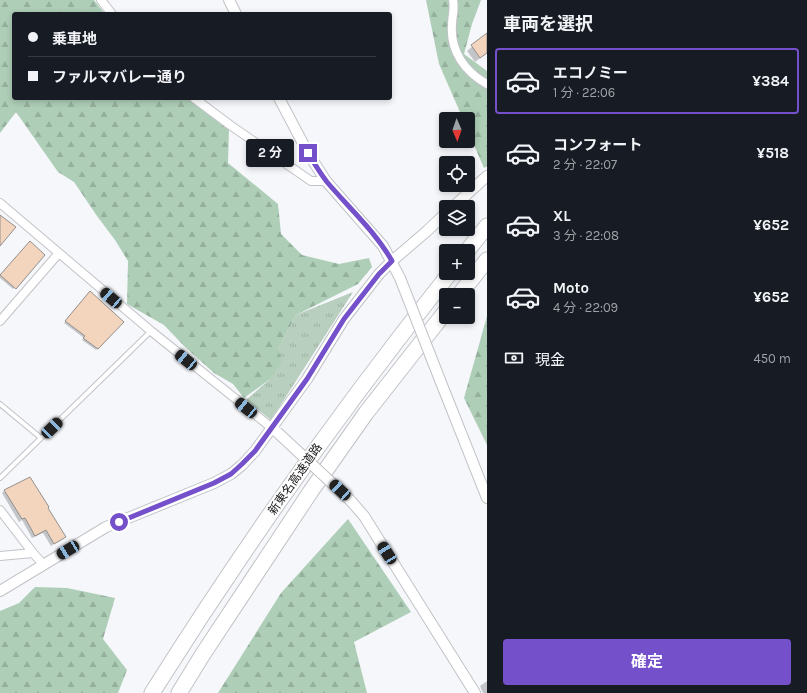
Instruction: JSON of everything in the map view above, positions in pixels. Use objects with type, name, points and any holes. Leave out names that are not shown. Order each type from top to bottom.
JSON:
[{"type":"highway","points":[[473,244],[487,226]]},
{"type":"highway","points":[[465,288],[487,260]]},
{"type":"highway","name":"新東名高速道路","points":[[152,693],[183,644],[349,403],[445,280]]},
{"type":"highway","name":"新東名高速道路","points":[[179,693],[311,490],[366,413],[439,320]]},
{"type":"street","points":[[100,0],[110,12]]},
{"type":"street","points":[[229,0],[235,12]]},
{"type":"street","points":[[453,0],[452,41],[466,68],[487,84]]},
{"type":"street","points":[[197,100],[311,181],[326,181]]},
{"type":"street","points":[[280,100],[308,153],[326,181],[373,233],[392,261],[487,498]]},
{"type":"street","points":[[461,200],[487,176]]},
{"type":"street","points":[[0,203],[151,331],[274,430],[350,500],[364,516],[475,693]]},
{"type":"street","points":[[0,591],[106,527],[214,483],[231,474],[274,430],[344,319],[379,274],[439,220]]},
{"type":"street","points":[[0,321],[59,253]]},
{"type":"street","points":[[0,510],[43,564]]},
{"type":"street","points":[[0,556],[33,553]]},
{"type":"lane","points":[[0,478],[151,331]]},
{"type":"lane","points":[[0,404],[41,438]]},
{"type":"green space","points":[[0,0],[94,0],[103,12],[12,12],[12,100],[192,100],[229,128],[228,163],[278,204],[281,234],[302,255],[339,264],[369,258],[372,267],[358,284],[296,315],[278,349],[282,361],[270,379],[244,398],[233,384],[214,373],[185,347],[164,325],[127,304],[128,261],[74,182],[58,172],[16,112],[0,133]]},
{"type":"green space","points":[[426,0],[481,0],[472,24],[464,54],[487,71],[487,166],[484,168],[475,147],[475,112],[460,112],[439,64]]},
{"type":"green space","points":[[353,292],[271,420],[246,400],[270,379],[278,349],[296,315]]},
{"type":"green space","points":[[487,316],[487,445],[464,398]]},
{"type":"green space","points":[[348,519],[411,612],[354,642],[367,693],[218,693],[281,593]]},
{"type":"green space","points":[[35,587],[67,588],[115,598],[103,639],[127,670],[118,693],[0,693],[0,611],[19,603]]},
{"type":"building","points":[[487,33],[487,53],[480,58],[471,45]]},
{"type":"building","points":[[0,215],[16,227],[0,246]]},
{"type":"building","points":[[30,241],[45,255],[16,289],[0,275]]},
{"type":"building","points":[[90,291],[124,322],[98,349],[83,338],[85,336],[65,321]]},
{"type":"building","points":[[30,477],[66,537],[54,544],[46,530],[35,536],[25,518],[22,519],[4,490]]},
{"type":"route","points":[[119,522],[214,483],[231,474],[242,464],[255,451],[307,379],[344,319],[379,274],[392,261],[373,233],[326,181],[308,153]]}]
